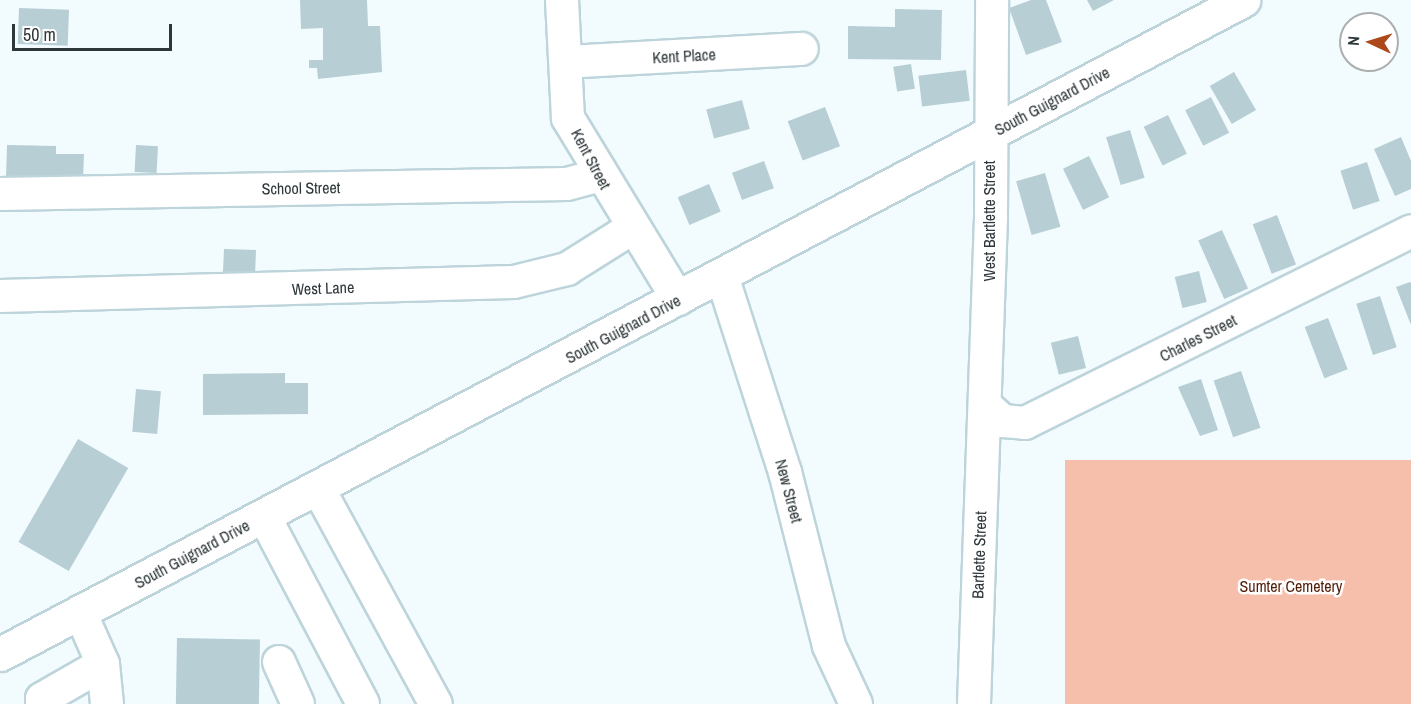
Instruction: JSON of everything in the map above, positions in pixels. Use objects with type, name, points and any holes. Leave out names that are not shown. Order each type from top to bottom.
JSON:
[{"type":"highway","name":"South Guignard Drive","points":[[0,654],[1243,0]]},
{"type":"street","name":"Kent Street","points":[[562,0],[568,118],[632,228],[678,299]]},
{"type":"street","name":"West Bartlette Street","points":[[985,405],[992,0]]},
{"type":"street","name":"Kent Place","points":[[566,63],[801,49]]},
{"type":"street","name":"School Street","points":[[0,194],[567,184],[600,175]]},
{"type":"street","name":"West Lane","points":[[0,297],[514,282],[567,269],[632,228]]},
{"type":"street","name":"Charles Street","points":[[985,405],[1003,421],[1025,423],[1411,231]]},
{"type":"street","name":"New Street","points":[[722,276],[785,472],[829,646],[856,704]]},
{"type":"street","name":"Bartlette Street","points":[[974,704],[985,405]]},
{"type":"street","points":[[318,488],[435,704]]},
{"type":"street","points":[[264,516],[363,704]]},
{"type":"street","points":[[80,612],[103,664],[107,704]]},
{"type":"street","points":[[279,662],[298,704]]},
{"type":"street","points":[[42,704],[42,699],[103,664]]},
{"type":"green space","name":"Sumter Cemetery","points":[[1065,460],[1411,460],[1411,704],[1065,704]]},
{"type":"building","points":[[300,0],[367,0],[368,26],[380,26],[382,72],[318,79],[317,68],[309,68],[309,60],[323,60],[323,28],[301,29]]},
{"type":"building","points":[[1031,0],[1046,0],[1062,42],[1026,55],[1009,8]]},
{"type":"building","points":[[1087,0],[1114,0],[1093,11]]},
{"type":"building","points":[[19,8],[69,10],[68,46],[18,44]]},
{"type":"building","points":[[895,9],[942,10],[941,60],[848,59],[848,26],[895,27]]},
{"type":"building","points":[[911,64],[915,89],[897,92],[893,67]]},
{"type":"building","points":[[966,70],[970,101],[922,107],[918,76]]},
{"type":"building","points":[[1234,72],[1256,110],[1232,124],[1210,86]]},
{"type":"building","points":[[1211,97],[1229,133],[1203,146],[1185,110]]},
{"type":"building","points":[[742,100],[750,129],[714,139],[706,110]]},
{"type":"building","points":[[825,107],[840,146],[803,161],[788,121]]},
{"type":"building","points":[[1168,115],[1187,154],[1163,165],[1144,127]]},
{"type":"building","points":[[1130,130],[1145,178],[1121,185],[1106,137]]},
{"type":"building","points":[[1401,137],[1411,161],[1411,189],[1395,196],[1374,149]]},
{"type":"building","points":[[7,145],[56,146],[56,154],[84,154],[83,181],[6,179]]},
{"type":"building","points":[[136,145],[158,146],[157,173],[135,172]]},
{"type":"building","points":[[1089,156],[1109,197],[1083,210],[1063,169]]},
{"type":"building","points":[[764,161],[774,188],[742,200],[732,173]]},
{"type":"building","points":[[1367,162],[1380,201],[1353,210],[1340,171]]},
{"type":"building","points":[[1045,173],[1060,227],[1032,235],[1016,181]]},
{"type":"building","points":[[709,184],[721,212],[689,225],[678,197]]},
{"type":"building","points":[[1277,215],[1296,264],[1272,274],[1253,224]]},
{"type":"building","points":[[1222,230],[1248,288],[1224,299],[1198,241]]},
{"type":"building","points":[[224,249],[256,250],[255,277],[222,294]]},
{"type":"building","points":[[1199,271],[1207,302],[1182,308],[1175,277]]},
{"type":"building","points":[[1411,283],[1411,325],[1396,287]]},
{"type":"building","points":[[1380,296],[1397,347],[1373,355],[1356,304]]},
{"type":"building","points":[[1328,318],[1348,369],[1324,378],[1305,327]]},
{"type":"building","points":[[1078,336],[1086,368],[1059,375],[1051,343]]},
{"type":"building","points":[[1241,371],[1261,428],[1233,437],[1214,380]]},
{"type":"building","points":[[285,373],[285,383],[308,383],[308,414],[203,415],[203,374]]},
{"type":"building","points":[[1201,379],[1218,430],[1200,436],[1178,387]]},
{"type":"building","points":[[136,389],[161,391],[157,434],[132,432]]},
{"type":"building","points":[[78,439],[128,468],[69,571],[19,542]]},
{"type":"building","points":[[177,638],[260,639],[259,704],[176,704]]}]
